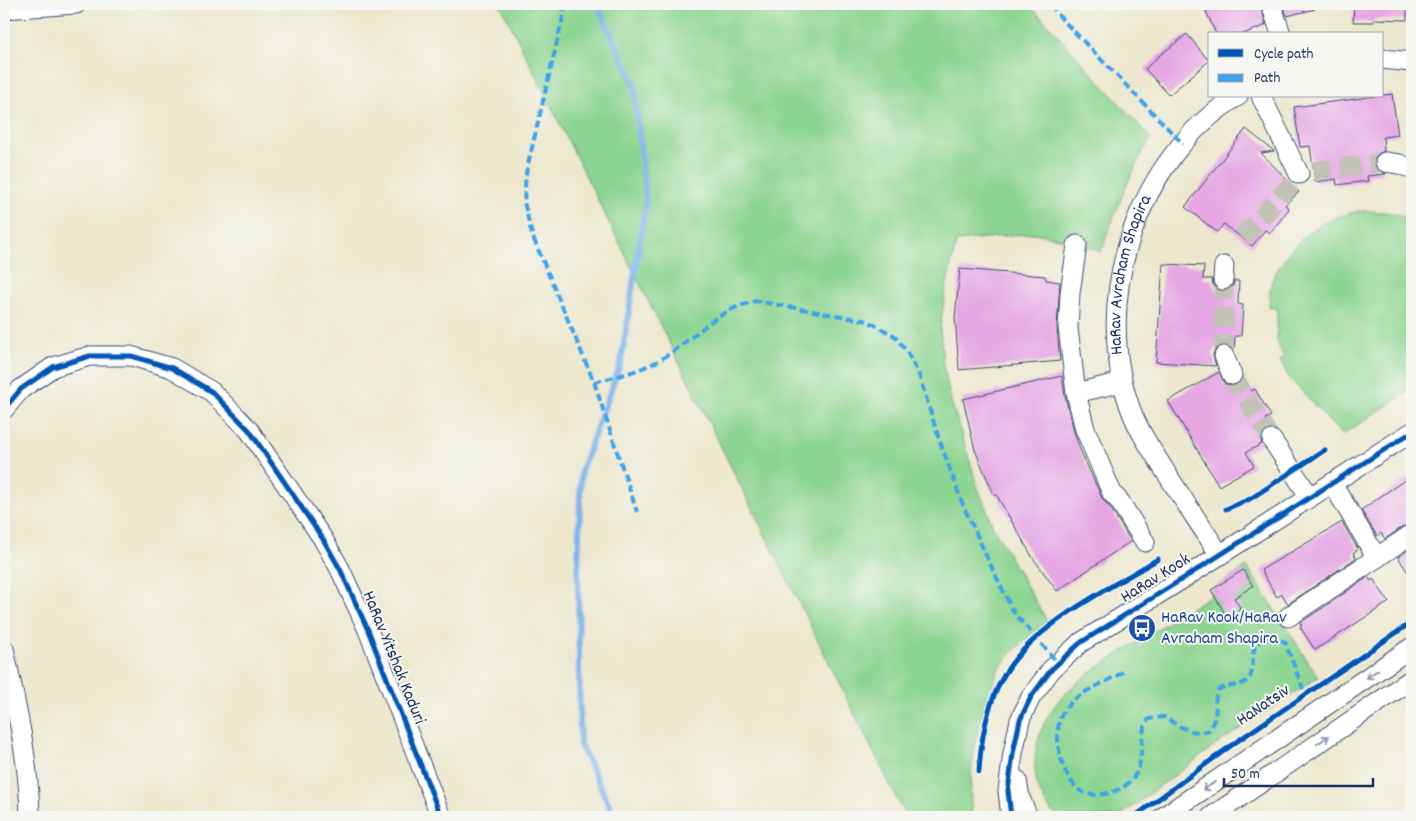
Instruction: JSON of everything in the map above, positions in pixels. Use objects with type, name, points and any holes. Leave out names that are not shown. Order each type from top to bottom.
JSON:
[{"type":"street","points":[[4,9],[76,4]]},
{"type":"street","points":[[1271,4],[1280,32]]},
{"type":"street","points":[[1384,59],[1412,62]]},
{"type":"street","name":"HaRav Avraham Shapira","points":[[1220,555],[1145,439],[1131,410],[1122,382],[1116,332],[1118,296],[1124,258],[1137,219],[1157,177],[1183,144],[1210,116],[1235,98]]},
{"type":"street","points":[[1262,98],[1301,176]]},
{"type":"street","points":[[1386,162],[1407,167]]},
{"type":"street","points":[[1077,245],[1070,293],[1068,328],[1076,393],[1085,429],[1112,493],[1120,502],[1145,542]]},
{"type":"street","name":"HaRav Yitshak Kaduri","points":[[4,409],[21,389],[53,368],[90,356],[131,356],[172,368],[212,392],[249,430],[323,539],[340,569],[368,630],[441,817]]},
{"type":"street","points":[[1224,356],[1232,375]]},
{"type":"street","points":[[1076,393],[1122,382]]},
{"type":"street","name":"HaRav Kook","points":[[1011,817],[1008,791],[1013,752],[1020,720],[1031,697],[1050,670],[1080,643],[1412,432]]},
{"type":"street","points":[[1272,440],[1310,498]]},
{"type":"street","points":[[1332,483],[1378,558]]},
{"type":"street","points":[[1288,617],[1412,534]]},
{"type":"street","name":"HaNatsiv","points":[[1163,817],[1412,647]]},
{"type":"street","points":[[4,649],[24,744],[29,784],[30,817]]},
{"type":"street","points":[[1211,817],[1412,680]]},
{"type":"street","name":"HaRav Kook","points":[[1013,752],[1020,798],[1028,817]]},
{"type":"green space","points":[[500,4],[1029,4],[1151,138],[1129,179],[1101,252],[1077,242],[1034,233],[957,241],[946,287],[940,329],[943,364],[951,401],[978,488],[994,529],[1047,621],[1010,655],[997,673],[982,717],[974,750],[971,784],[972,817],[906,817]]},
{"type":"green space","points":[[1361,211],[1388,212],[1412,220],[1412,389],[1342,435],[1288,376],[1280,360],[1284,358],[1277,342],[1277,308],[1269,308],[1270,290],[1274,277],[1282,263],[1291,250],[1308,233],[1327,221]]},
{"type":"green space","points":[[1247,567],[1318,677],[1220,742],[1118,817],[1057,817],[1043,799],[1035,770],[1038,740],[1045,722],[1055,706],[1067,692],[1098,667],[1213,594],[1211,590]]},
{"type":"building","points":[[1223,4],[1260,4],[1266,25],[1248,32],[1215,32],[1206,11]]},
{"type":"building","points":[[1283,4],[1314,4],[1315,9],[1287,16]]},
{"type":"building","points":[[1354,4],[1407,4],[1407,20],[1374,19],[1374,22],[1353,22]]},
{"type":"building","points":[[1187,34],[1208,62],[1169,95],[1145,69]]},
{"type":"building","points":[[1392,94],[1398,135],[1383,137],[1384,151],[1376,155],[1374,161],[1374,166],[1386,174],[1367,176],[1368,181],[1337,185],[1336,179],[1315,182],[1310,146],[1300,147],[1294,107],[1362,98],[1384,98],[1384,95]]},
{"type":"building","points":[[1246,129],[1274,151],[1261,153],[1299,192],[1285,205],[1289,209],[1270,233],[1265,230],[1252,246],[1224,224],[1217,232],[1185,207]]},
{"type":"building","points":[[1163,264],[1204,266],[1203,279],[1212,279],[1213,285],[1217,290],[1228,290],[1233,286],[1234,281],[1239,281],[1238,304],[1243,305],[1241,336],[1235,336],[1234,350],[1225,345],[1215,349],[1213,355],[1216,366],[1156,362]]},
{"type":"building","points":[[960,269],[1045,276],[1046,280],[1060,282],[1057,328],[1060,361],[959,370],[955,317]]},
{"type":"building","points":[[1219,372],[1225,384],[1230,386],[1237,385],[1243,378],[1251,391],[1255,389],[1271,416],[1265,419],[1271,429],[1262,435],[1262,444],[1246,452],[1254,466],[1219,486],[1168,401]]},
{"type":"building","points":[[1062,376],[1074,432],[1081,452],[1102,498],[1131,541],[1057,591],[1033,558],[996,494],[994,495],[975,450],[963,399]]},
{"type":"building","points":[[1412,475],[1412,523],[1385,539],[1381,533],[1377,536],[1361,510]]},
{"type":"building","points":[[1342,522],[1358,549],[1353,553],[1356,558],[1288,604],[1282,594],[1277,597],[1261,570]]},
{"type":"building","points":[[1412,547],[1412,579],[1398,557]]},
{"type":"building","points":[[1243,570],[1253,586],[1234,598],[1241,609],[1227,617],[1211,590]]},
{"type":"building","points":[[1368,577],[1371,581],[1373,579],[1389,602],[1315,650],[1300,627],[1302,626],[1300,623]]},
{"type":"waterway","points":[[597,4],[634,84],[646,201],[621,362],[581,471],[578,569],[580,744],[615,817]]},
{"type":"tunnel","points":[[1313,171],[1385,162]]},
{"type":"tunnel","points":[[1242,238],[1292,184]]},
{"type":"tunnel","points":[[1223,280],[1224,356]]},
{"type":"tunnel","points":[[1232,375],[1272,440]]},
{"type":"marked path","points":[[566,4],[526,173],[524,202],[532,235],[594,382],[637,512]]},
{"type":"marked path","points":[[1051,4],[1060,17],[1183,144]]},
{"type":"marked path","points":[[594,382],[626,374],[656,362],[670,354],[715,319],[727,312],[757,301],[868,321],[895,336],[907,352],[919,375],[938,436],[963,505],[1014,613],[1058,663]]},
{"type":"marked path","points":[[1123,672],[1077,697],[1065,709],[1061,718],[1058,728],[1058,739],[1062,763],[1072,783],[1084,793],[1096,795],[1109,793],[1126,785],[1133,778],[1138,770],[1143,733],[1149,719],[1164,717],[1179,726],[1195,732],[1208,731],[1214,718],[1215,700],[1218,690],[1241,684],[1248,680],[1251,675],[1254,651],[1260,642],[1274,639],[1285,642],[1303,689]]},
{"type":"cycle path","points":[[4,409],[21,389],[53,367],[90,356],[131,356],[172,368],[212,392],[249,430],[323,539],[340,569],[368,630],[441,817]]},
{"type":"cycle path","points":[[1011,817],[1008,791],[1020,720],[1031,697],[1051,670],[1080,643],[1412,432]]},
{"type":"cycle path","points":[[1226,509],[1250,499],[1325,450]]},
{"type":"cycle path","points":[[979,772],[984,729],[992,701],[997,688],[1012,663],[1026,647],[1060,618],[1158,559]]},
{"type":"cycle path","points":[[1134,817],[1236,742],[1412,622]]},
{"type":"place","name":"HaRav Kook/HaRav Avraham Shapira","points":[[1142,628]]}]
